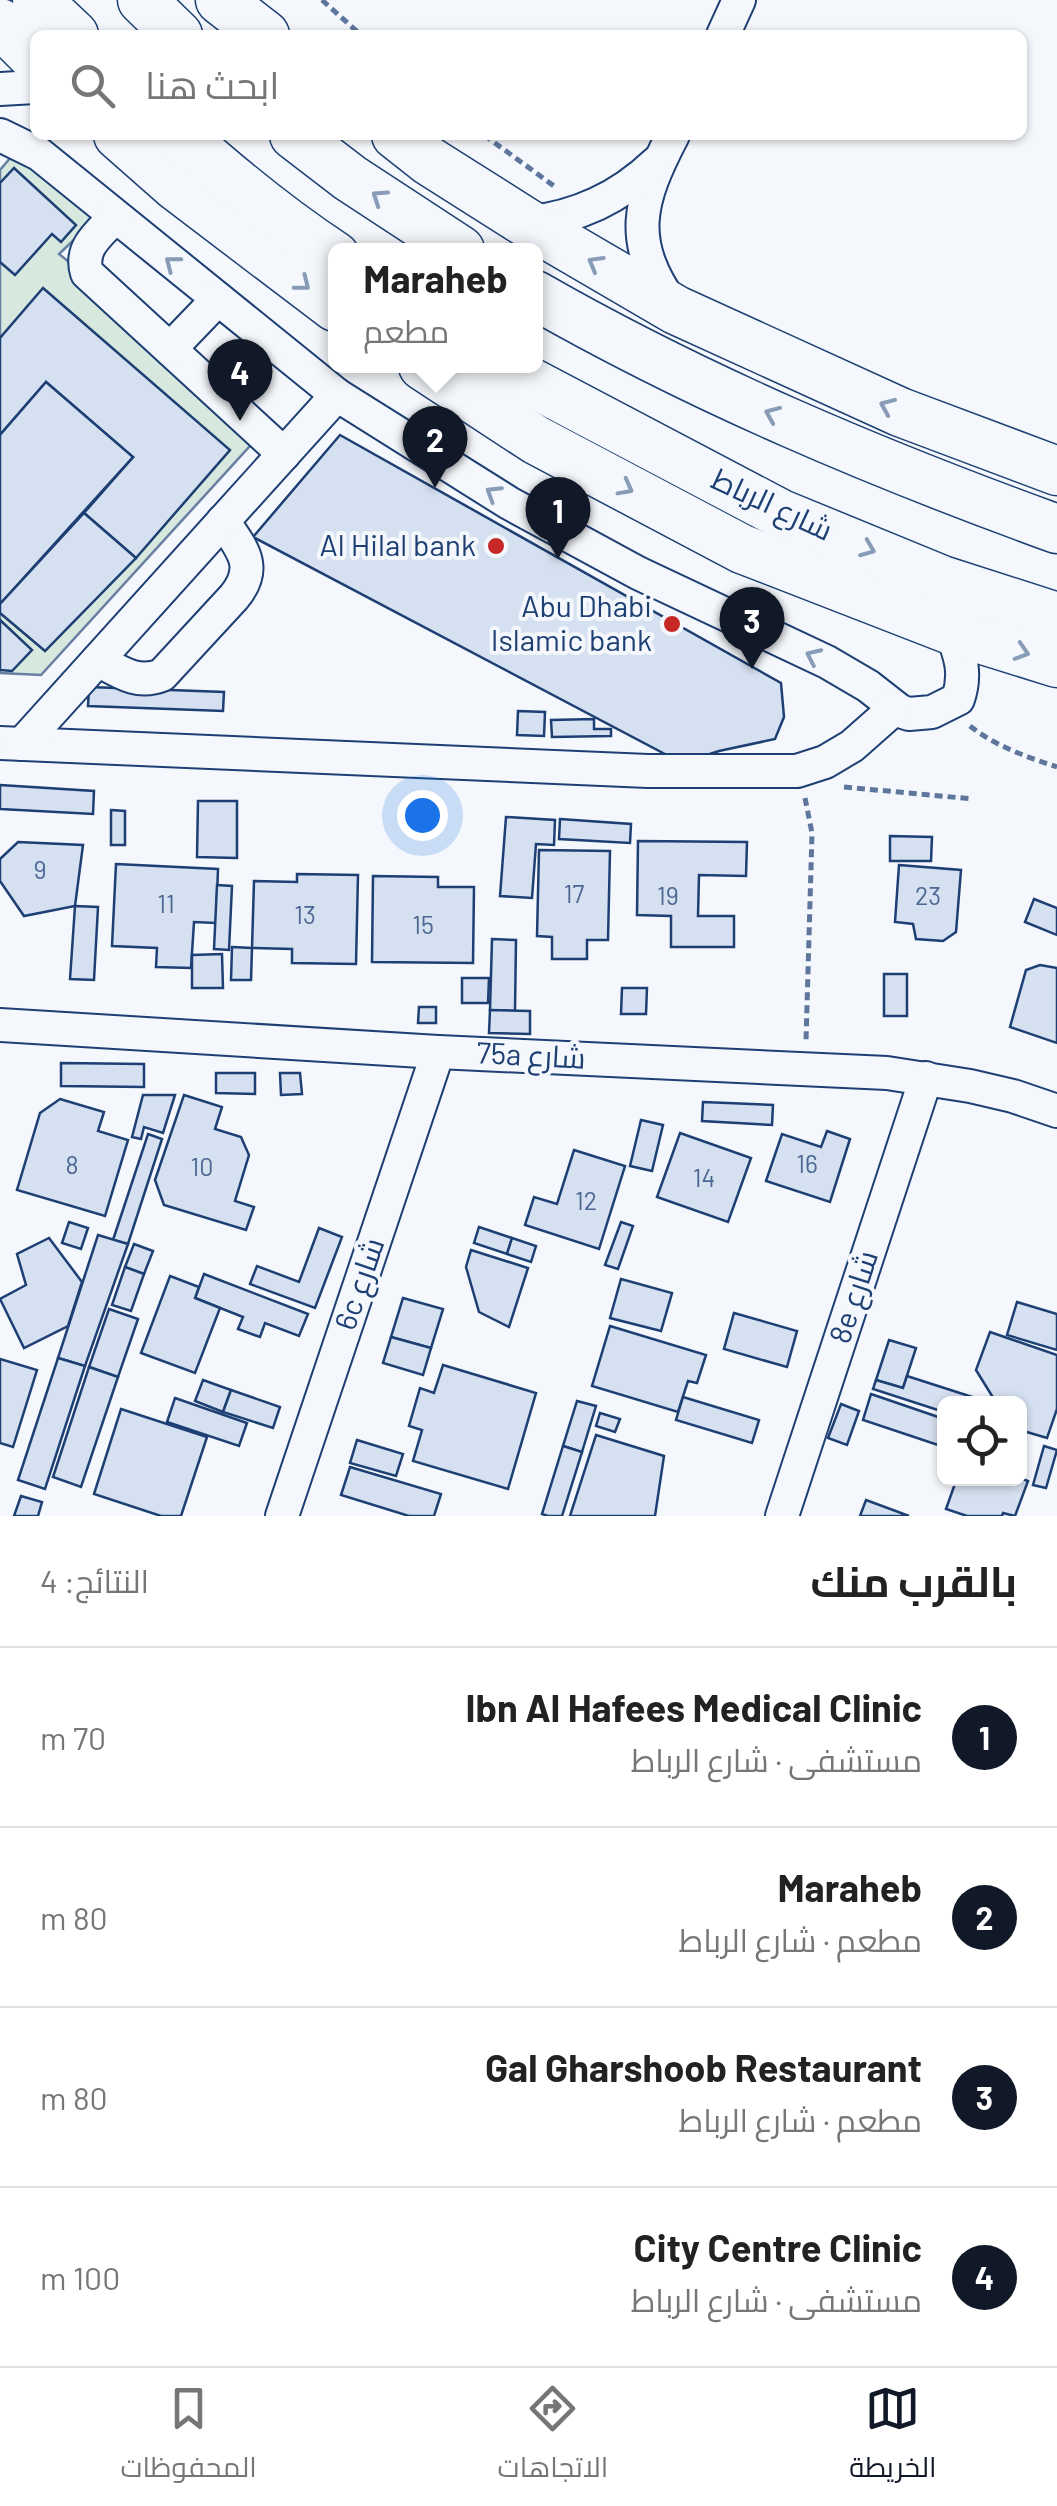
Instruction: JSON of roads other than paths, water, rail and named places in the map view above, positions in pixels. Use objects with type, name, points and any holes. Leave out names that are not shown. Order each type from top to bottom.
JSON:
[{"type":"highway","points":[[37,0],[69,30]]},
{"type":"highway","points":[[142,0],[173,30]]},
{"type":"highway","points":[[220,0],[259,30]]},
{"type":"highway","points":[[0,23],[30,53]]},
{"type":"highway","points":[[124,140],[177,187],[328,303]]},
{"type":"highway","points":[[187,140],[237,184],[328,251]]},
{"type":"highway","points":[[301,140],[350,178],[449,243]]},
{"type":"highway","points":[[403,140],[527,223],[676,310],[900,412],[1057,471]]},
{"type":"highway","points":[[543,300],[731,396],[939,486],[1057,529]]},
{"type":"highway","points":[[434,373],[536,440],[742,549],[951,630],[1057,663]]},
{"type":"highway","name":"شارع الرباط","points":[[513,373],[782,514],[942,580],[1057,617]]},
{"type":"street","points":[[725,30],[739,0]]},
{"type":"street","points":[[0,89],[30,87]]},
{"type":"street","points":[[0,135],[39,154],[336,395],[573,540],[828,662],[895,708],[921,714],[958,698],[964,670],[951,630]]},
{"type":"street","points":[[527,223],[554,220],[610,199],[636,182],[666,148]]},
{"type":"street","points":[[666,148],[647,189],[642,220],[644,251],[656,282],[676,310]]},
{"type":"street","points":[[114,217],[86,249],[83,261],[87,272],[284,454]]},
{"type":"street","points":[[170,349],[218,299]]},
{"type":"street","points":[[11,743],[98,660],[336,395]]},
{"type":"street","points":[[98,660],[138,680],[162,675],[234,597],[248,573],[246,559],[223,521]]},
{"type":"street","points":[[11,743],[799,778],[852,746],[895,708]]},
{"type":"street","name":"75a شارع","points":[[0,1025],[438,1052],[888,1073],[1012,1096],[1057,1111]]},
{"type":"street","name":"6c شارع","points":[[282,1516],[438,1052]]},
{"type":"street","name":"8e شارع","points":[[782,1516],[926,1078]]},
{"type":"place","name":"City Centre Clinic","points":[[240,421]]},
{"type":"place","name":"Maraheb","points":[[435,488]]},
{"type":"place","name":"Al Hilal bank","points":[[496,546]]},
{"type":"place","name":"Ibn Al Hafees Medical Clinic","points":[[558,559]]},
{"type":"place","name":"Abu Dhabi Islamic bank","points":[[672,624]]},
{"type":"place","name":"Gal Gharshoob Restaurant","points":[[752,669]]}]
